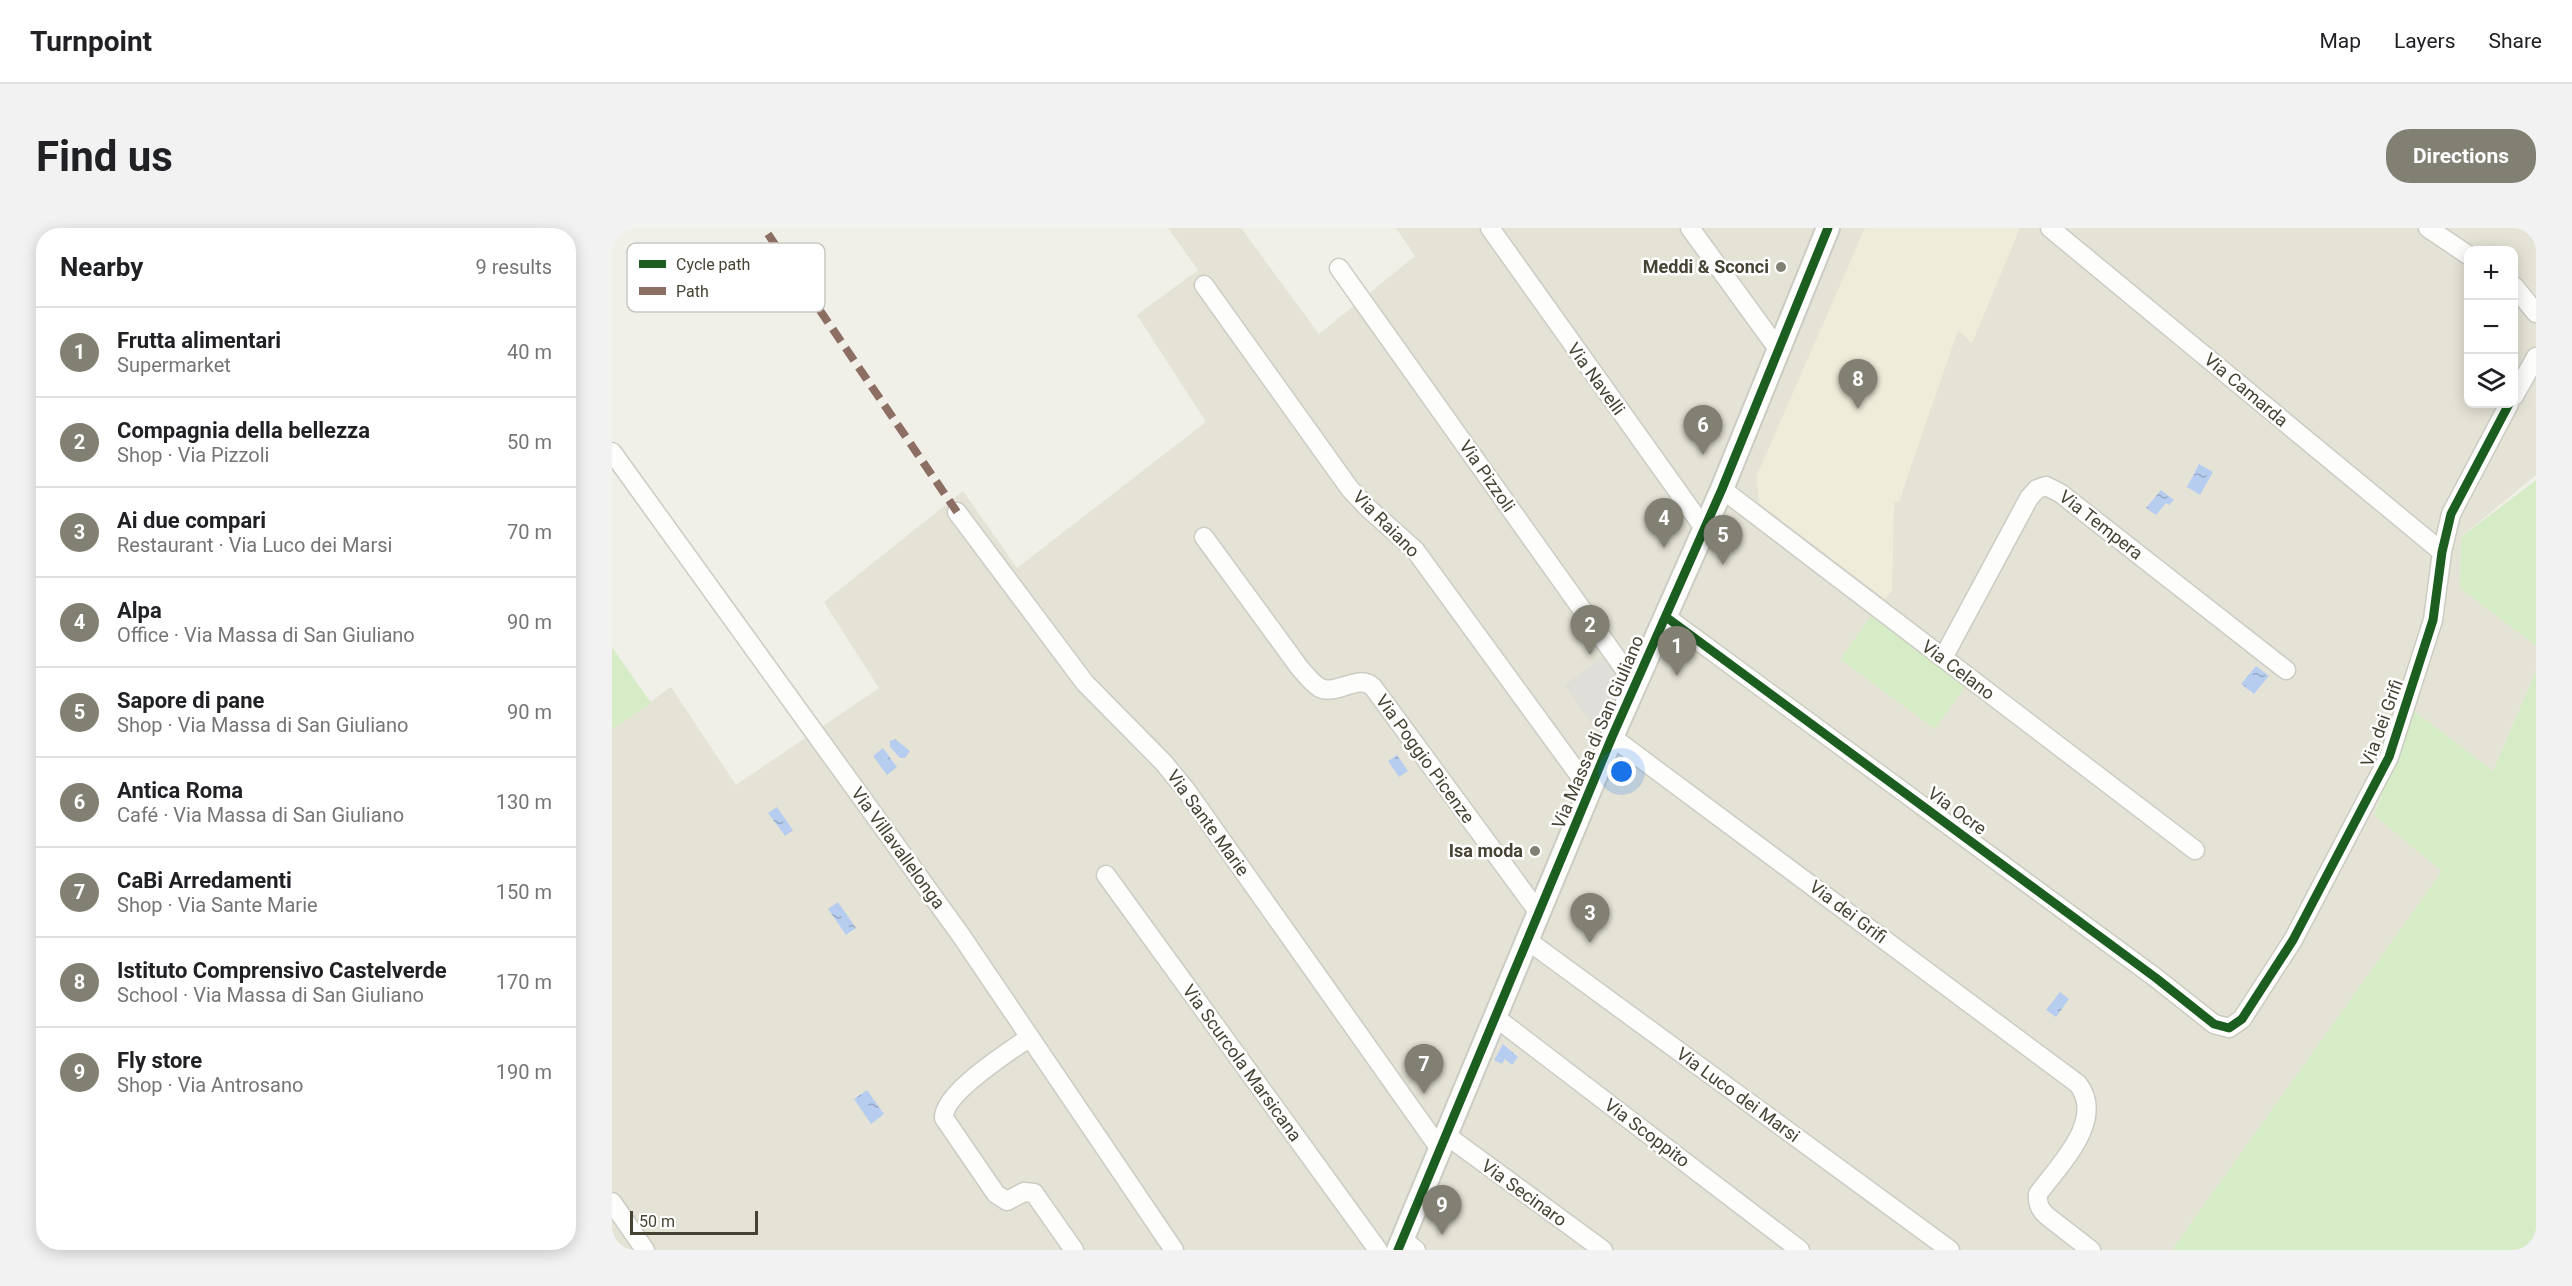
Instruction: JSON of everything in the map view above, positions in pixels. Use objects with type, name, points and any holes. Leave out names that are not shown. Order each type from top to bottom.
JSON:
[{"type":"street","name":"Via Navelli","points":[[1490,228],[1704,528]]},
{"type":"street","points":[[1690,228],[1778,349]]},
{"type":"street","name":"Via Massa di San Giuliano","points":[[1406,1247],[1443,1142],[1635,684],[1722,489],[1828,228]]},
{"type":"street","name":"Via Camarda","points":[[2050,228],[2442,552]]},
{"type":"street","points":[[2428,228],[2464,252]]},
{"type":"street","name":"Via Pizzoli","points":[[1339,268],[1635,684]]},
{"type":"street","name":"Via Raiano","points":[[1203,285],[1350,489],[1414,550],[1590,790]]},
{"type":"street","points":[[2518,289],[2536,301]]},
{"type":"street","points":[[2518,291],[2536,313]]},
{"type":"street","points":[[2518,389],[2536,357]]},
{"type":"street","name":"Via dei Grifi","points":[[2229,1028],[2242,1019],[2293,940],[2389,757],[2433,620],[2442,552],[2456,501],[2507,408]]},
{"type":"street","name":"Via Villavallelonga","points":[[612,452],[946,915],[1174,1250]]},
{"type":"street","name":"Via Tempera","points":[[1943,658],[2029,498],[2037,489],[2046,486],[2060,494],[2286,670]]},
{"type":"street","name":"Via Celano","points":[[1722,489],[2195,850]]},
{"type":"street","name":"Via Sante Marie","points":[[957,512],[1084,683],[1163,762],[1186,789],[1443,1142]]},
{"type":"street","name":"Via Poggio Picenze","points":[[1204,537],[1299,667],[1316,685],[1328,690],[1362,682],[1372,687],[1539,913]]},
{"type":"street","name":"Via Ocre","points":[[1666,617],[2156,978],[2214,1024],[2229,1028]]},
{"type":"street","name":"Via dei Grifi","points":[[1612,738],[2074,1079],[2082,1088],[2086,1102],[2086,1122],[2038,1194],[2037,1200],[2041,1211],[2091,1250]]},
{"type":"street","name":"Via Scurcola Marsicana","points":[[1106,875],[1378,1250]]},
{"type":"street","name":"Via Luco dei Marsi","points":[[1527,940],[1950,1250]]},
{"type":"street","name":"Via Scoppito","points":[[1495,1017],[1800,1250]]},
{"type":"street","points":[[1030,1037],[969,1082],[946,1107],[944,1118],[996,1194],[1007,1201],[1024,1192],[1034,1193],[1074,1250]]},
{"type":"street","name":"Via Secinaro","points":[[1443,1142],[1603,1250]]},
{"type":"street","points":[[612,1202],[645,1250]]},
{"type":"shaded area","points":[[1168,228],[1241,228],[1319,334],[1415,256],[1396,228],[2536,228],[2536,475],[2461,537],[2460,587],[2536,646],[2536,671],[2493,771],[2413,711],[2374,814],[2443,871],[2172,1250],[612,1250],[612,729],[671,687],[736,785],[879,688],[824,602],[963,491],[1017,568],[1206,422],[1137,315],[1198,270]]},
{"type":"shaded area","points":[[1865,228],[2020,228],[1972,343],[1958,330],[1899,501],[1894,503],[1892,590],[1885,599],[1759,503],[1757,475]]},
{"type":"shaded area","points":[[1610,652],[1625,675],[1608,718],[1595,728],[1565,685]]},
{"type":"green space","points":[[2536,480],[2536,646],[2460,588],[2461,537]]},
{"type":"green space","points":[[1873,614],[1967,684],[1935,729],[1840,659]]},
{"type":"green space","points":[[612,647],[651,703],[612,729]]},
{"type":"green space","points":[[2536,671],[2536,1250],[2172,1250],[2442,871],[2374,815],[2413,710],[2493,771]]},
{"type":"water","points":[[2199,464],[2213,472],[2200,495],[2187,487]]},
{"type":"water","points":[[2161,490],[2174,500],[2169,505],[2166,503],[2156,515],[2146,508]]},
{"type":"water","points":[[2256,666],[2269,676],[2254,694],[2241,684]]},
{"type":"water","points":[[895,739],[910,751],[905,758],[900,758],[890,747],[890,741]]},
{"type":"water","points":[[883,748],[897,767],[887,775],[873,756]]},
{"type":"water","points":[[1397,755],[1408,771],[1399,777],[1388,761]]},
{"type":"water","points":[[777,807],[793,830],[785,836],[768,813]]},
{"type":"water","points":[[838,902],[856,928],[846,935],[828,909]]},
{"type":"water","points":[[2060,992],[2069,999],[2056,1017],[2046,1010]]},
{"type":"water","points":[[1503,1044],[1518,1057],[1512,1065],[1505,1059],[1502,1064],[1494,1060]]},
{"type":"water","points":[[867,1090],[884,1114],[871,1124],[854,1099]]},
{"type":"marked path","points":[[768,234],[774,243]]},
{"type":"marked path","points":[[821,312],[957,512]]},
{"type":"cycle path","points":[[1398,1250],[1612,737],[1722,489],[1828,228]]},
{"type":"cycle path","points":[[1666,617],[2156,978],[2214,1024],[2229,1028],[2242,1019],[2293,940],[2389,757],[2433,620],[2442,552],[2451,514],[2507,408]]},
{"type":"place","name":"Meddi & Sconci","points":[[1781,267]]},
{"type":"place","name":"Istituto Comprensivo Castelverde","points":[[1858,409]]},
{"type":"place","name":"Antica Roma","points":[[1703,455]]},
{"type":"place","name":"Alpa","points":[[1664,548]]},
{"type":"place","name":"Sapore di pane","points":[[1723,565]]},
{"type":"place","name":"Compagnia della bellezza","points":[[1590,655]]},
{"type":"place","name":"Frutta alimentari","points":[[1677,676]]},
{"type":"place","name":"Isa moda","points":[[1535,851]]},
{"type":"place","name":"Ai due compari","points":[[1590,943]]},
{"type":"place","name":"CaBi Arredamenti","points":[[1424,1094]]},
{"type":"place","name":"Fly store","points":[[1442,1235]]}]
